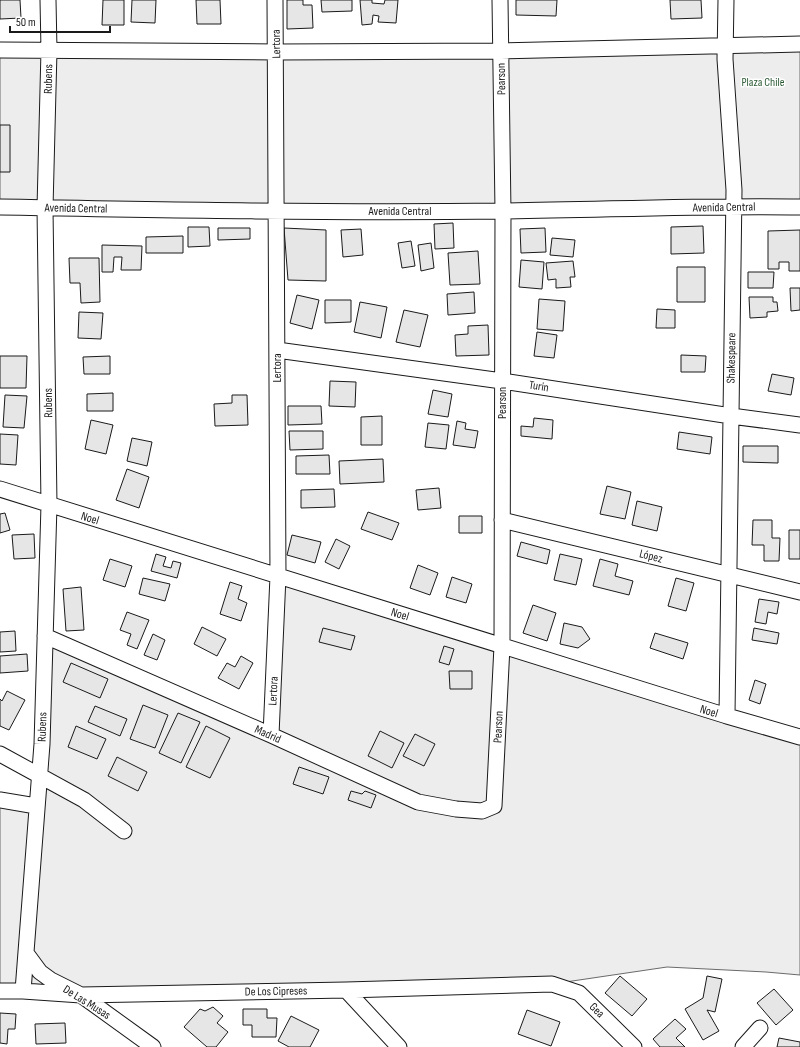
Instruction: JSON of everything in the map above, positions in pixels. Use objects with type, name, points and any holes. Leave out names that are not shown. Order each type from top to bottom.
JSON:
[{"type":"street","name":"Rubens","points":[[23,991],[36,806],[42,744],[49,505],[45,208],[49,50],[48,0]]},
{"type":"street","name":"Lertora","points":[[271,735],[278,576],[275,0]]},
{"type":"street","name":"Pearson","points":[[494,806],[502,646],[503,211],[500,0]]},
{"type":"street","name":"Shakespeare","points":[[726,0],[725,46],[734,190],[727,716]]},
{"type":"street","points":[[0,50],[276,52],[501,51],[800,44]]},
{"type":"street","name":"Avenida Central","points":[[0,207],[276,212],[503,211],[733,206],[800,207]]},
{"type":"street","name":"Turin","points":[[277,350],[502,381],[800,425]]},
{"type":"street","name":"Noel","points":[[0,489],[727,716],[800,737]]},
{"type":"street","name":"López","points":[[502,520],[800,592]]},
{"type":"street","name":"Madrid","points":[[45,636],[271,735],[418,802],[456,809],[482,811],[494,806]]},
{"type":"street","points":[[0,754],[84,800],[124,831]]},
{"type":"street","points":[[0,800],[36,806]]},
{"type":"street","name":"De Las Musas","points":[[26,953],[40,972],[51,980],[81,995],[153,1047]]},
{"type":"street","name":"De Los Cipreses","points":[[0,991],[81,995],[552,984]]},
{"type":"street","name":"Gea","points":[[552,984],[580,993],[634,1047]]},
{"type":"street","points":[[346,990],[400,1047]]},
{"type":"street","points":[[743,1047],[760,1028]]},
{"type":"shaded area","points":[[800,44],[800,209],[0,207],[0,50]]},
{"type":"shaded area","points":[[278,576],[800,734],[800,975],[667,967],[552,984],[0,994],[0,800],[36,806],[45,636],[271,735]]},
{"type":"building","points":[[0,0],[20,0],[21,18],[0,19]]},
{"type":"building","points":[[103,0],[124,0],[124,25],[102,25]]},
{"type":"building","points":[[132,0],[156,0],[155,23],[131,22]]},
{"type":"building","points":[[196,0],[220,0],[221,24],[197,24]]},
{"type":"building","points":[[287,0],[303,0],[303,5],[312,5],[313,28],[287,29]]},
{"type":"building","points":[[321,0],[352,0],[352,11],[322,12]]},
{"type":"building","points":[[360,0],[372,0],[372,3],[384,4],[385,0],[398,0],[396,23],[378,22],[379,16],[373,15],[372,24],[362,25]]},
{"type":"building","points":[[516,0],[557,0],[556,16],[516,15]]},
{"type":"building","points":[[670,0],[701,0],[702,18],[671,19]]},
{"type":"building","points":[[0,125],[10,125],[10,172],[0,172]]},
{"type":"building","points":[[453,223],[454,248],[435,249],[434,224]]},
{"type":"building","points":[[703,226],[704,253],[671,254],[671,227]]},
{"type":"building","points":[[188,227],[209,227],[210,246],[188,247]]},
{"type":"building","points":[[218,228],[250,228],[250,239],[218,240]]},
{"type":"building","points":[[284,228],[326,230],[326,281],[288,280]]},
{"type":"building","points":[[545,228],[546,252],[521,253],[520,229]]},
{"type":"building","points":[[361,229],[363,255],[343,257],[341,230]]},
{"type":"building","points":[[800,230],[800,271],[789,271],[789,262],[779,262],[779,269],[768,269],[768,231]]},
{"type":"building","points":[[183,236],[183,253],[146,253],[146,237]]},
{"type":"building","points":[[552,238],[575,240],[573,257],[550,255]]},
{"type":"building","points":[[411,241],[415,266],[402,268],[398,243]]},
{"type":"building","points":[[431,243],[434,268],[421,271],[418,245]]},
{"type":"building","points":[[102,245],[142,246],[141,270],[121,270],[122,257],[114,257],[113,272],[102,272]]},
{"type":"building","points":[[478,251],[480,284],[450,285],[448,253]]},
{"type":"building","points":[[69,258],[99,258],[100,302],[81,303],[80,283],[70,283]]},
{"type":"building","points":[[521,260],[544,262],[542,289],[519,287]]},
{"type":"building","points":[[573,261],[575,277],[570,277],[571,287],[556,288],[556,279],[548,280],[546,263]]},
{"type":"building","points":[[677,267],[705,267],[705,302],[677,302]]},
{"type":"building","points":[[748,272],[774,272],[773,288],[748,288]]},
{"type":"building","points":[[790,288],[800,288],[800,310],[791,311]]},
{"type":"building","points":[[474,292],[475,313],[448,315],[447,294]]},
{"type":"building","points":[[297,295],[319,300],[312,329],[290,323]]},
{"type":"building","points":[[749,297],[773,297],[773,302],[777,302],[778,311],[767,312],[767,317],[750,318]]},
{"type":"building","points":[[539,299],[565,301],[563,331],[537,329]]},
{"type":"building","points":[[325,300],[351,300],[351,322],[325,323]]},
{"type":"building","points":[[360,302],[387,307],[381,338],[354,332]]},
{"type":"building","points":[[657,309],[675,310],[675,328],[656,328]]},
{"type":"building","points":[[404,310],[428,315],[420,347],[396,342]]},
{"type":"building","points":[[79,312],[103,313],[101,339],[78,338]]},
{"type":"building","points":[[488,325],[489,355],[456,356],[455,335],[468,334],[468,326]]},
{"type":"building","points":[[537,332],[557,335],[554,358],[534,356]]},
{"type":"building","points":[[681,355],[706,356],[705,372],[681,372]]},
{"type":"building","points":[[0,356],[27,356],[26,388],[0,388]]},
{"type":"building","points":[[110,356],[110,374],[84,374],[83,357]]},
{"type":"building","points":[[772,374],[794,378],[791,395],[768,391]]},
{"type":"building","points":[[330,381],[356,382],[355,407],[329,406]]},
{"type":"building","points":[[433,390],[452,394],[448,417],[428,414]]},
{"type":"building","points":[[113,393],[113,411],[87,411],[87,394]]},
{"type":"building","points":[[5,395],[27,396],[24,428],[3,427]]},
{"type":"building","points":[[232,395],[247,395],[248,425],[215,426],[214,404],[232,403]]},
{"type":"building","points":[[288,406],[321,406],[322,424],[288,425]]},
{"type":"building","points":[[382,416],[382,445],[361,445],[361,417]]},
{"type":"building","points":[[534,418],[553,420],[552,439],[521,436],[521,426],[533,427]]},
{"type":"building","points":[[91,420],[113,425],[106,454],[85,449]]},
{"type":"building","points":[[457,421],[466,423],[465,429],[478,431],[475,448],[453,445]]},
{"type":"building","points":[[428,423],[449,425],[446,449],[425,447]]},
{"type":"building","points":[[289,431],[323,431],[323,449],[290,450]]},
{"type":"building","points":[[679,432],[712,437],[710,454],[677,449]]},
{"type":"building","points":[[0,434],[18,435],[16,465],[0,464]]},
{"type":"building","points":[[132,438],[152,442],[147,466],[127,461]]},
{"type":"building","points":[[743,446],[778,446],[778,463],[743,462]]},
{"type":"building","points":[[329,455],[330,474],[296,474],[296,456]]},
{"type":"building","points":[[383,459],[384,482],[340,484],[339,461]]},
{"type":"building","points":[[127,469],[149,477],[139,508],[116,500]]},
{"type":"building","points":[[607,486],[631,492],[625,519],[600,514]]},
{"type":"building","points":[[439,488],[441,508],[418,510],[416,490]]},
{"type":"building","points":[[334,489],[335,507],[301,508],[301,490]]},
{"type":"building","points":[[637,501],[662,507],[657,531],[632,525]]},
{"type":"building","points":[[368,512],[399,523],[392,540],[361,529]]},
{"type":"building","points":[[5,513],[10,530],[0,533],[0,514]]},
{"type":"building","points":[[459,516],[482,516],[482,533],[459,533]]},
{"type":"building","points":[[753,520],[772,520],[772,538],[780,538],[779,561],[764,561],[764,545],[752,545]]},
{"type":"building","points":[[789,530],[800,530],[800,559],[789,559]]},
{"type":"building","points":[[34,534],[35,558],[14,559],[12,535]]},
{"type":"building","points":[[292,535],[321,542],[315,563],[287,555]]},
{"type":"building","points":[[336,539],[350,546],[339,569],[325,562]]},
{"type":"building","points":[[521,542],[550,550],[547,564],[517,556]]},
{"type":"building","points":[[156,554],[166,557],[163,566],[171,568],[173,561],[181,563],[177,578],[151,571]]},
{"type":"building","points":[[560,554],[582,559],[576,585],[554,580]]},
{"type":"building","points":[[110,559],[132,566],[125,587],[103,580]]},
{"type":"building","points":[[600,559],[618,564],[615,576],[633,581],[629,595],[593,586]]},
{"type":"building","points":[[418,565],[438,573],[430,595],[410,588]]},
{"type":"building","points":[[452,577],[472,584],[466,603],[446,597]]},
{"type":"building","points":[[143,578],[170,584],[165,601],[139,594]]},
{"type":"building","points":[[676,578],[694,583],[686,611],[668,606]]},
{"type":"building","points":[[230,582],[242,586],[238,599],[247,603],[241,621],[220,614]]},
{"type":"building","points":[[81,587],[84,630],[66,631],[63,589]]},
{"type":"building","points":[[759,599],[779,602],[777,614],[768,612],[766,624],[755,622]]},
{"type":"building","points":[[533,605],[556,613],[547,641],[523,633]]},
{"type":"building","points":[[127,612],[149,620],[137,649],[127,645],[131,634],[120,630]]},
{"type":"building","points":[[564,623],[582,627],[590,639],[578,648],[560,644]]},
{"type":"building","points":[[202,627],[226,639],[217,656],[194,644]]},
{"type":"building","points":[[323,628],[355,636],[351,650],[319,642]]},
{"type":"building","points":[[754,628],[779,633],[777,644],[752,640]]},
{"type":"building","points":[[15,631],[16,651],[0,652],[0,632]]},
{"type":"building","points":[[655,633],[688,643],[683,659],[650,648]]},
{"type":"building","points":[[153,634],[165,640],[157,660],[144,655]]},
{"type":"building","points":[[444,646],[454,649],[449,665],[439,662]]},
{"type":"building","points":[[27,654],[28,671],[0,673],[0,656]]},
{"type":"building","points":[[241,656],[253,663],[239,689],[218,678],[227,663],[235,667]]},
{"type":"building","points":[[71,663],[108,679],[100,698],[63,682]]},
{"type":"building","points":[[449,671],[472,671],[472,689],[450,689]]},
{"type":"building","points":[[755,680],[766,684],[760,704],[749,700]]},
{"type":"building","points":[[7,691],[25,700],[9,730],[0,726],[0,699],[2,701]]},
{"type":"building","points":[[143,705],[168,715],[155,748],[130,739]]},
{"type":"building","points":[[95,706],[127,719],[120,736],[88,722]]},
{"type":"building","points":[[178,713],[200,722],[181,763],[159,753]]},
{"type":"building","points":[[76,726],[106,739],[97,759],[68,747]]},
{"type":"building","points":[[206,726],[230,738],[210,778],[186,767]]},
{"type":"building","points":[[380,731],[404,743],[392,768],[368,756]]},
{"type":"building","points":[[415,734],[435,744],[424,766],[403,756]]},
{"type":"building","points":[[117,757],[147,772],[138,791],[108,776]]},
{"type":"building","points":[[299,767],[329,777],[323,794],[293,784]]},
{"type":"building","points":[[351,791],[362,794],[365,791],[376,795],[371,808],[348,800]]},
{"type":"building","points":[[620,976],[647,999],[632,1016],[605,993]]},
{"type":"building","points":[[707,976],[722,979],[715,1012],[707,1010],[719,1031],[703,1040],[685,1009],[703,998]]},
{"type":"building","points":[[774,989],[793,1010],[776,1025],[757,1003]]},
{"type":"building","points":[[213,1007],[223,1016],[217,1023],[228,1032],[216,1047],[207,1047],[184,1027],[200,1009],[205,1011]]},
{"type":"building","points":[[243,1009],[267,1009],[267,1018],[277,1018],[276,1037],[252,1037],[252,1025],[243,1025]]},
{"type":"building","points":[[527,1010],[560,1022],[551,1046],[518,1034]]},
{"type":"building","points":[[0,1013],[16,1014],[15,1029],[8,1029],[7,1044],[0,1043]]},
{"type":"building","points":[[291,1016],[319,1030],[310,1047],[289,1047],[278,1041]]},
{"type":"building","points":[[675,1019],[686,1029],[676,1038],[685,1047],[660,1047],[653,1039]]},
{"type":"building","points":[[65,1023],[66,1043],[36,1044],[35,1024]]},
{"type":"building","points":[[779,1038],[800,1042],[800,1047],[777,1047]]},
{"type":"park label","name":"Plaza Chile","points":[[763,82]]}]
